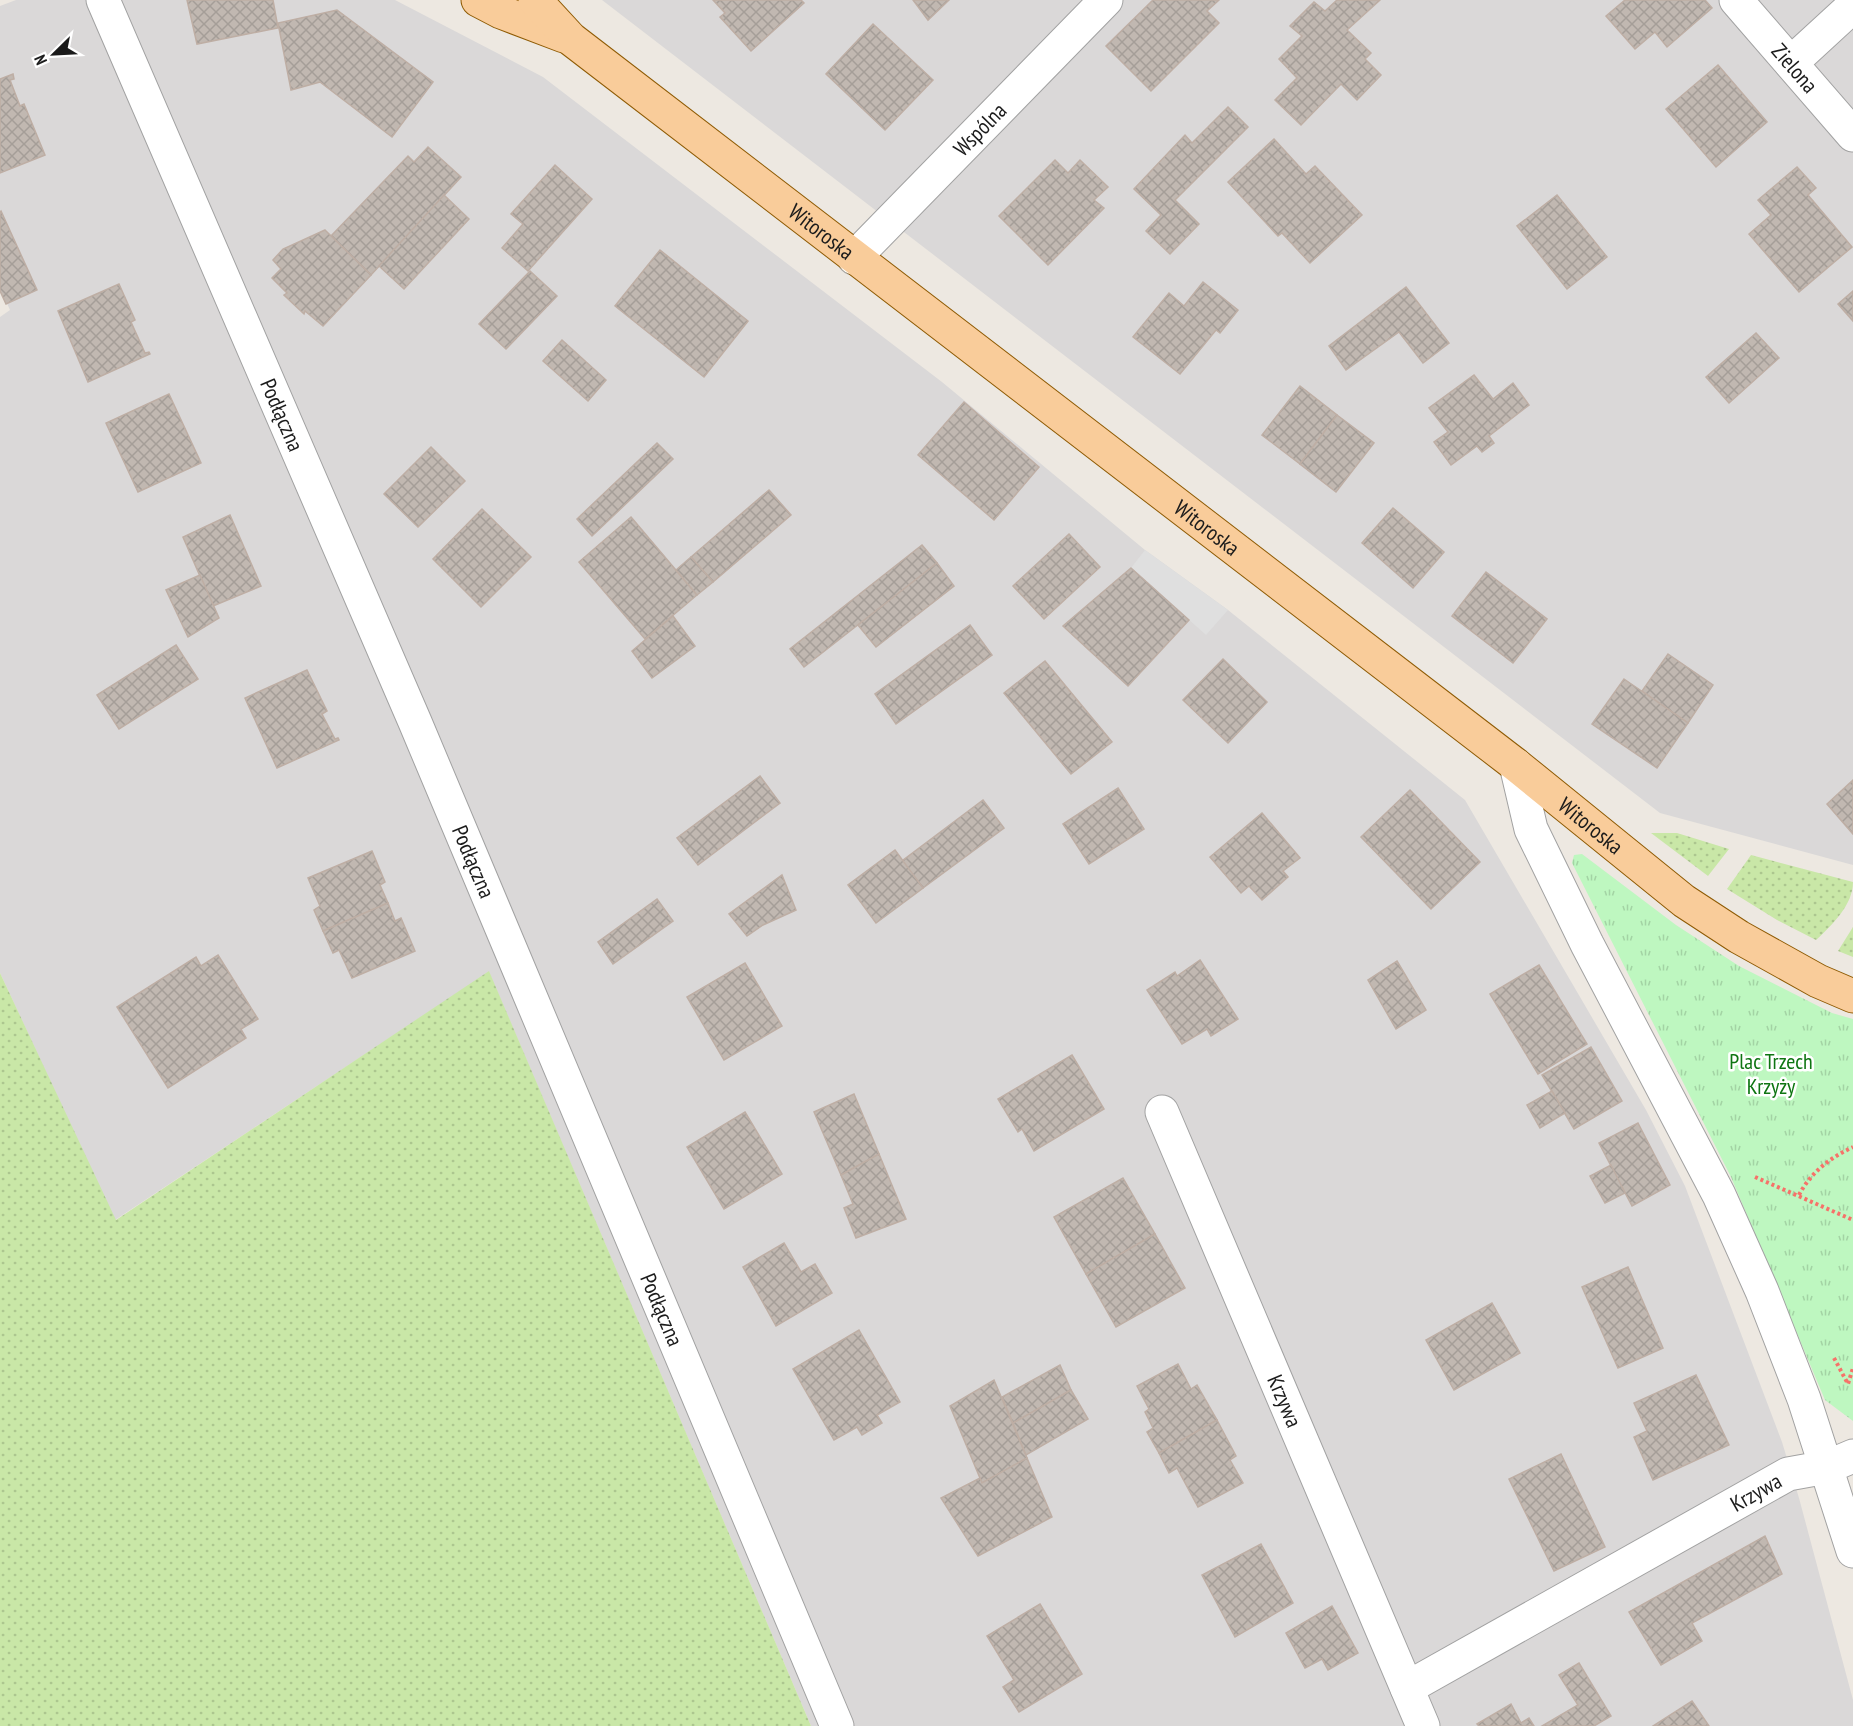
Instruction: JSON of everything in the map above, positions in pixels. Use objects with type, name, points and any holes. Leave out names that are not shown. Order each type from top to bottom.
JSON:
[{"type":"main road","name":"Witoroska","points":[[478,0],[501,12],[571,39]]},
{"type":"main road","name":"Witoroska","points":[[535,0],[571,39],[1516,765],[1684,901],[1739,937],[1818,981],[1853,996]]},
{"type":"street","name":"Podłączna","points":[[103,0],[415,722],[837,1726]]},
{"type":"street","name":"Wspólna","points":[[854,258],[1106,0]]},
{"type":"street","name":"Zielona","points":[[1736,0],[1853,135]]},
{"type":"street","points":[[1791,63],[1853,6]]},
{"type":"street","points":[[1516,765],[1531,829],[1587,944],[1713,1183],[1762,1291],[1804,1399],[1840,1461],[1853,1551]]},
{"type":"street","name":"Krzywa","points":[[1162,1113],[1423,1726]]},
{"type":"street","name":"Krzywa","points":[[1407,1688],[1788,1474],[1840,1461]]},
{"type":"path","points":[[1799,1195],[1816,1171],[1836,1155],[1853,1147]]},
{"type":"path","points":[[1713,1183],[1740,1171],[1853,1220]]},
{"type":"shaded area","points":[[16,0],[395,0],[543,77],[942,382],[1145,550],[1228,610],[1465,800],[1646,1110],[1685,1186],[1782,1442],[1853,1700],[1853,1726],[811,1726],[489,972],[115,1220],[0,973],[0,317],[10,310],[0,288],[0,6]]},
{"type":"shaded area","points":[[602,0],[1853,0],[1853,865],[1660,813]]},
{"type":"shaded area","points":[[1145,550],[1228,610],[1206,635],[1131,568]]},
{"type":"green space","points":[[1651,833],[1677,833],[1729,849],[1708,876]]},
{"type":"green space","name":"Plac Trzech Krzyży","points":[[1582,854],[1676,925],[1739,966],[1832,1013],[1853,1019],[1853,1421],[1825,1400],[1731,1177],[1572,863],[1574,855]]},
{"type":"green space","points":[[1751,855],[1853,882],[1846,907],[1816,940],[1777,920],[1727,889]]},
{"type":"green space","points":[[1853,927],[1853,957],[1838,951]]},
{"type":"green space","points":[[489,971],[811,1726],[0,1726],[0,973],[116,1220]]},
{"type":"building","points":[[187,0],[273,0],[278,28],[197,44]]},
{"type":"building","points":[[713,0],[801,0],[804,3],[751,51],[720,17],[725,13]]},
{"type":"building","points":[[913,0],[949,0],[928,20]]},
{"type":"building","points":[[1153,0],[1219,0],[1207,11],[1219,23],[1151,91],[1106,46]]},
{"type":"building","points":[[1337,0],[1380,0],[1347,30],[1371,53],[1365,59],[1381,75],[1357,100],[1341,84],[1301,125],[1275,100],[1297,78],[1279,59],[1302,36],[1290,26],[1314,2],[1325,11]]},
{"type":"building","points":[[1625,0],[1705,0],[1712,8],[1667,47],[1655,32],[1635,49],[1606,16]]},
{"type":"building","points":[[337,10],[433,82],[392,137],[320,82],[291,90],[278,23]]},
{"type":"building","points":[[873,24],[933,80],[885,130],[826,74]]},
{"type":"building","points":[[1718,65],[1767,122],[1716,167],[1666,109]]},
{"type":"building","points":[[13,74],[14,79],[10,80],[20,106],[24,104],[45,155],[0,173],[0,79]]},
{"type":"building","points":[[1228,107],[1248,127],[1175,200],[1199,224],[1170,254],[1146,231],[1161,215],[1134,189],[1185,135],[1192,143]]},
{"type":"building","points":[[1274,139],[1306,174],[1315,166],[1362,215],[1310,263],[1282,233],[1278,236],[1228,182]]},
{"type":"building","points":[[428,147],[461,177],[371,275],[331,236],[408,156],[414,162]]},
{"type":"building","points":[[1055,160],[1068,173],[1080,160],[1108,187],[1094,200],[1104,208],[1048,265],[999,216]]},
{"type":"building","points":[[555,165],[592,199],[528,271],[502,248],[523,224],[511,214]]},
{"type":"building","points":[[1797,167],[1816,188],[1808,195],[1852,247],[1799,292],[1749,234],[1771,215],[1758,200]]},
{"type":"building","points":[[444,195],[469,219],[404,289],[379,266]]},
{"type":"building","points":[[1557,195],[1607,257],[1567,289],[1517,226]]},
{"type":"building","points":[[1,211],[37,290],[6,304],[0,291]]},
{"type":"building","points":[[325,230],[371,275],[323,326],[305,311],[304,314],[284,295],[287,293],[272,278],[281,269],[273,260],[283,249]]},
{"type":"building","points":[[660,250],[748,321],[704,377],[615,306]]},
{"type":"building","points":[[530,271],[557,296],[506,349],[479,324]]},
{"type":"building","points":[[1203,282],[1238,310],[1220,333],[1216,330],[1180,374],[1133,337],[1169,293],[1184,306]]},
{"type":"building","points":[[119,284],[135,320],[131,322],[145,353],[150,354],[88,382],[58,311]]},
{"type":"building","points":[[1406,287],[1449,343],[1423,363],[1399,332],[1346,370],[1329,346]]},
{"type":"building","points":[[1853,291],[1853,321],[1838,304]]},
{"type":"building","points":[[1756,333],[1779,358],[1729,403],[1706,377]]},
{"type":"building","points":[[562,340],[606,380],[588,401],[543,361]]},
{"type":"building","points":[[1474,375],[1493,399],[1513,383],[1529,405],[1489,436],[1494,443],[1482,452],[1477,446],[1451,465],[1434,442],[1448,432],[1429,408]]},
{"type":"building","points":[[1300,386],[1337,415],[1300,464],[1262,435]]},
{"type":"building","points":[[169,394],[201,463],[138,492],[106,423]]},
{"type":"building","points":[[964,402],[1039,467],[994,520],[918,455]]},
{"type":"building","points":[[1337,415],[1374,443],[1336,492],[1300,464]]},
{"type":"building","points":[[657,443],[673,459],[592,536],[577,519]]},
{"type":"building","points":[[431,447],[465,481],[418,527],[384,494]]},
{"type":"building","points":[[769,490],[791,515],[713,582],[691,557]]},
{"type":"building","points":[[1393,508],[1444,552],[1413,588],[1362,543]]},
{"type":"building","points":[[482,509],[531,557],[481,607],[433,559]]},
{"type":"building","points":[[230,515],[261,586],[213,606],[183,537]]},
{"type":"building","points":[[631,517],[697,595],[645,639],[579,562]]},
{"type":"building","points":[[1069,534],[1100,567],[1044,619],[1013,586]]},
{"type":"building","points":[[922,545],[937,563],[804,667],[790,649]]},
{"type":"building","points":[[691,557],[713,582],[697,595],[676,570]]},
{"type":"building","points":[[937,563],[954,586],[876,647],[858,625]]},
{"type":"building","points":[[1131,568],[1189,620],[1128,686],[1063,626]]},
{"type":"building","points":[[1486,572],[1547,619],[1513,663],[1452,616]]},
{"type":"building","points":[[200,575],[219,618],[188,637],[166,590]]},
{"type":"building","points":[[673,616],[695,646],[652,678],[632,651]]},
{"type":"building","points":[[970,625],[992,655],[896,724],[875,694]]},
{"type":"building","points":[[176,645],[198,679],[119,729],[97,695]]},
{"type":"building","points":[[1668,654],[1713,685],[1688,723],[1642,691]]},
{"type":"building","points":[[1223,659],[1267,702],[1228,743],[1183,700]]},
{"type":"building","points":[[1045,661],[1112,742],[1071,774],[1004,693]]},
{"type":"building","points":[[307,670],[327,711],[322,714],[335,739],[339,740],[277,768],[245,698]]},
{"type":"building","points":[[1624,679],[1688,723],[1657,768],[1592,724]]},
{"type":"building","points":[[760,776],[780,803],[698,865],[677,838]]},
{"type":"building","points":[[1853,780],[1853,834],[1827,804]]},
{"type":"building","points":[[1118,788],[1144,829],[1089,864],[1063,824]]},
{"type":"building","points":[[1410,790],[1480,862],[1431,909],[1361,837]]},
{"type":"building","points":[[983,800],[1004,828],[923,888],[902,861]]},
{"type":"building","points":[[1262,813],[1300,858],[1283,871],[1288,877],[1262,900],[1249,886],[1241,893],[1210,857]]},
{"type":"building","points":[[895,850],[923,888],[876,923],[848,885]]},
{"type":"building","points":[[372,851],[385,882],[380,885],[388,903],[323,931],[314,910],[320,906],[308,878]]},
{"type":"building","points":[[782,875],[796,910],[763,925],[747,936],[729,914]]},
{"type":"building","points":[[657,899],[673,921],[613,964],[598,942]]},
{"type":"building","points":[[388,903],[395,921],[401,918],[415,951],[352,978],[339,950],[333,953],[323,931]]},
{"type":"building","points":[[218,955],[258,1019],[241,1029],[246,1038],[168,1088],[117,1007],[196,957],[201,966]]},
{"type":"building","points":[[1200,960],[1238,1019],[1211,1036],[1207,1029],[1182,1044],[1147,990],[1175,972],[1177,976]]},
{"type":"building","points":[[1397,961],[1426,1010],[1396,1029],[1368,980]]},
{"type":"building","points":[[745,963],[782,1026],[724,1060],[687,997]]},
{"type":"building","points":[[1539,965],[1587,1044],[1538,1074],[1490,994]]},
{"type":"building","points":[[1591,1047],[1622,1101],[1574,1129],[1542,1075]]},
{"type":"building","points":[[1072,1055],[1104,1109],[1034,1151],[1022,1129],[1018,1132],[998,1099]]},
{"type":"building","points":[[1552,1091],[1565,1113],[1540,1128],[1527,1105]]},
{"type":"building","points":[[854,1094],[879,1154],[841,1175],[814,1112]]},
{"type":"building","points":[[745,1112],[782,1174],[724,1209],[687,1147]]},
{"type":"building","points":[[1638,1123],[1670,1185],[1632,1206],[1599,1143]]},
{"type":"building","points":[[879,1154],[906,1219],[856,1238],[844,1208],[853,1204],[841,1175]]},
{"type":"building","points":[[1611,1165],[1625,1193],[1605,1203],[1590,1176]]},
{"type":"building","points":[[1123,1178],[1155,1234],[1086,1274],[1054,1217]]},
{"type":"building","points":[[1155,1234],[1185,1288],[1116,1327],[1086,1274]]},
{"type":"building","points":[[784,1243],[801,1272],[815,1264],[832,1293],[776,1326],[743,1267]]},
{"type":"building","points":[[1628,1267],[1663,1348],[1618,1368],[1582,1287]]},
{"type":"building","points":[[1492,1303],[1520,1353],[1454,1390],[1426,1340]]},
{"type":"building","points":[[859,1330],[900,1402],[877,1415],[882,1423],[862,1435],[857,1427],[834,1440],[793,1369]]},
{"type":"building","points":[[1178,1364],[1191,1389],[1197,1385],[1217,1420],[1159,1453],[1147,1432],[1153,1428],[1145,1412],[1149,1409],[1137,1386]]},
{"type":"building","points":[[1060,1365],[1071,1390],[1013,1423],[1002,1397]]},
{"type":"building","points":[[1696,1375],[1729,1445],[1653,1480],[1634,1437],[1647,1431],[1634,1403]]},
{"type":"building","points":[[994,1380],[1027,1458],[982,1483],[950,1406]]},
{"type":"building","points":[[1071,1390],[1088,1419],[1026,1455],[1013,1423]]},
{"type":"building","points":[[1217,1420],[1236,1456],[1230,1460],[1243,1483],[1198,1507],[1177,1468],[1169,1473],[1159,1453]]},
{"type":"building","points":[[1561,1454],[1605,1547],[1554,1571],[1509,1479]]},
{"type":"building","points":[[1027,1458],[1052,1517],[978,1556],[941,1498],[980,1478],[982,1483]]},
{"type":"building","points":[[1765,1536],[1782,1574],[1692,1623],[1702,1641],[1661,1665],[1629,1612]]},
{"type":"building","points":[[1261,1544],[1293,1603],[1235,1637],[1202,1575]]},
{"type":"building","points":[[1040,1604],[1082,1674],[1019,1712],[1003,1687],[1014,1680],[987,1636]]},
{"type":"building","points":[[1332,1606],[1358,1653],[1328,1670],[1322,1659],[1305,1668],[1286,1633]]},
{"type":"building","points":[[1579,1663],[1611,1716],[1594,1726],[1542,1726],[1578,1705],[1559,1675]]},
{"type":"building","points":[[1692,1701],[1709,1726],[1653,1726]]},
{"type":"building","points":[[1511,1704],[1521,1723],[1529,1718],[1534,1726],[1479,1726],[1477,1724]]}]
